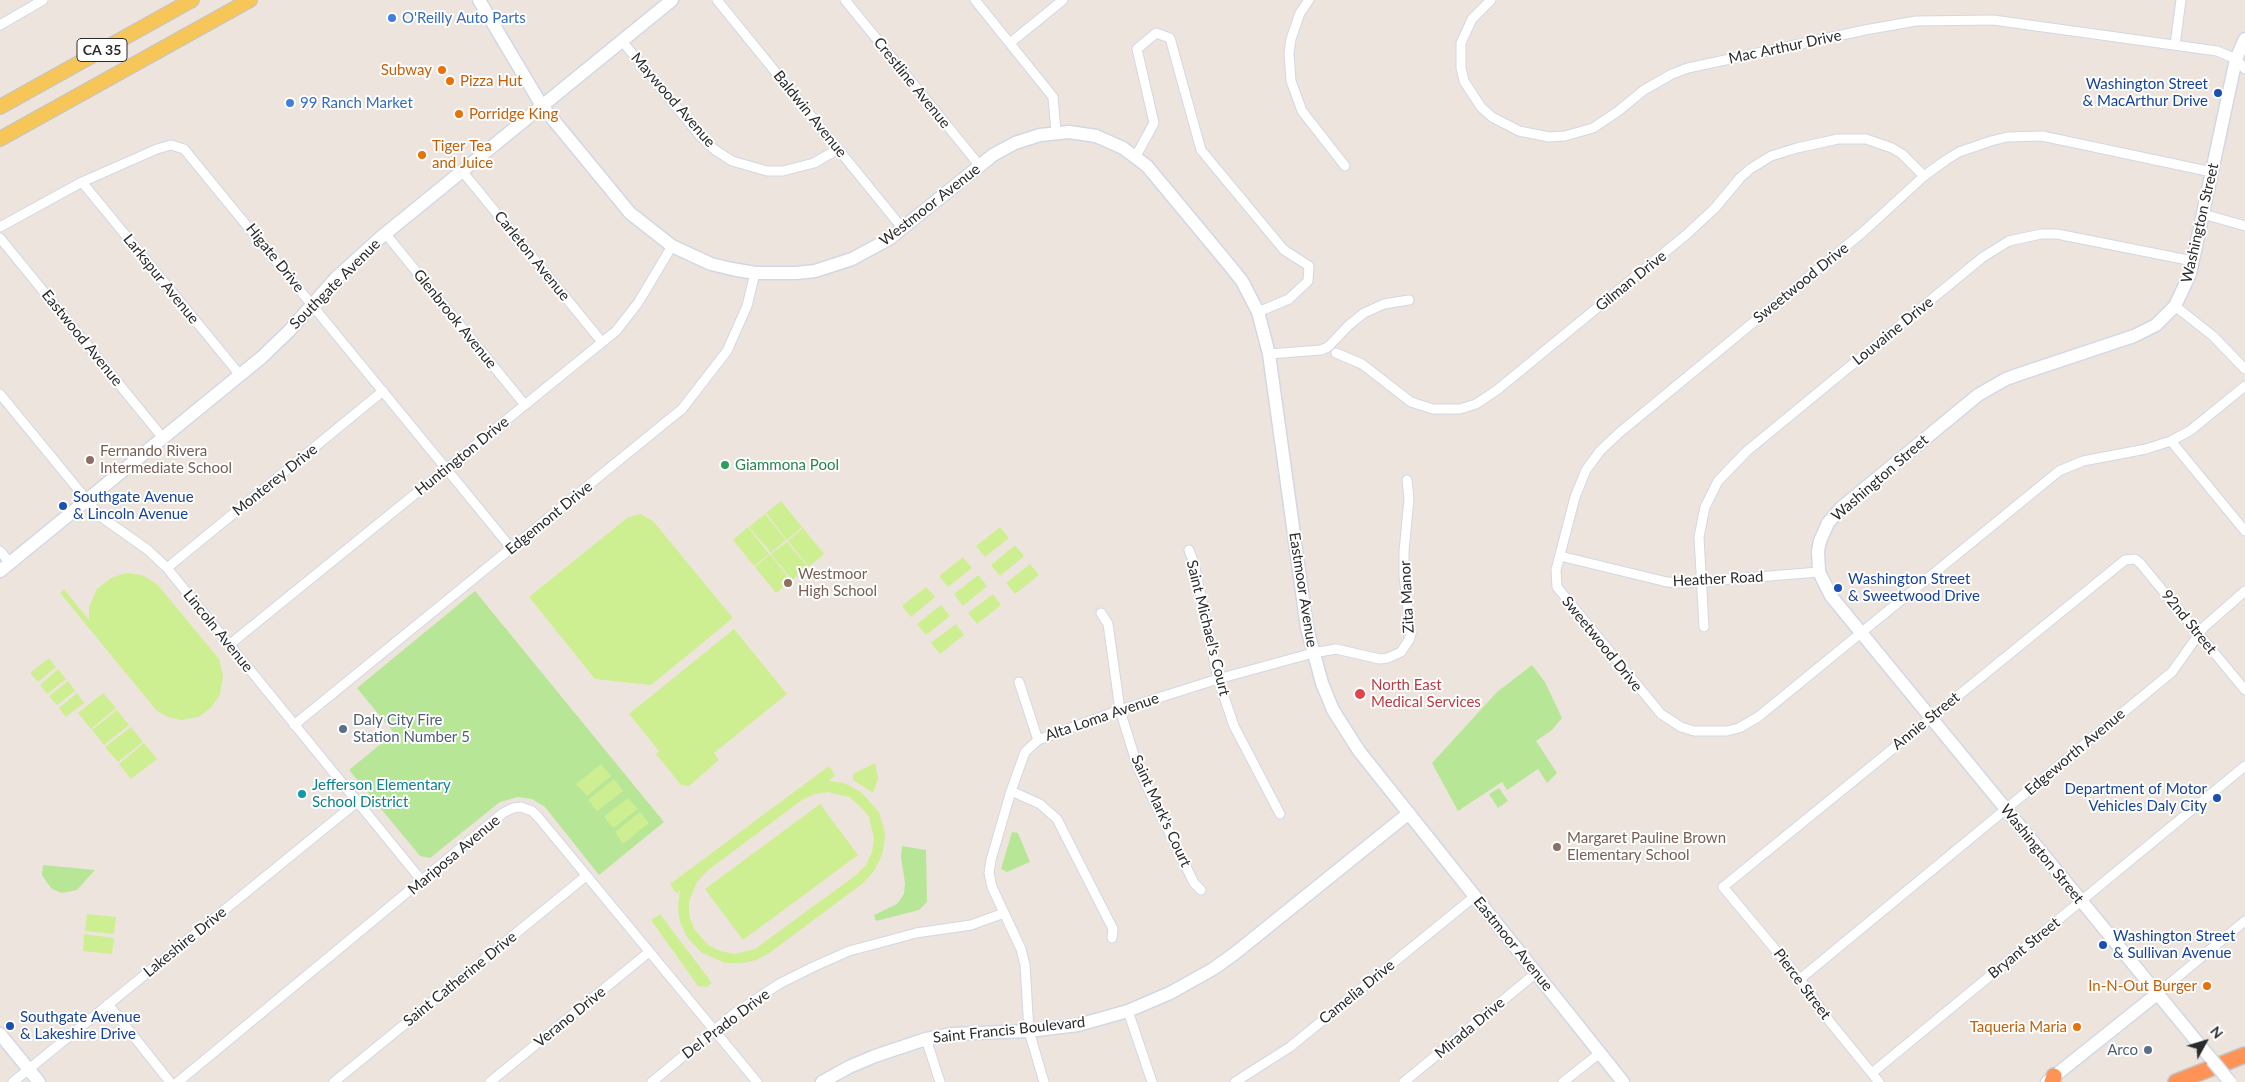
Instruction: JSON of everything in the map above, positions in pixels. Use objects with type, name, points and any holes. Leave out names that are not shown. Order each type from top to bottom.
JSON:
[{"type":"highway","points":[[2176,1082],[2245,1056]]},
{"type":"highway","points":[[2190,1082],[2245,1056]]},
{"type":"main road","name":"CA 35","points":[[0,107],[192,0]]},
{"type":"main road","name":"CA 35","points":[[0,140],[250,0]]},
{"type":"street","points":[[0,26],[43,0]]},
{"type":"street","name":"Southgate Avenue","points":[[5,567],[276,344],[350,265],[385,234],[672,0]]},
{"type":"street","name":"Baldwin Avenue","points":[[717,0],[903,229]]},
{"type":"street","name":"Crestline Avenue","points":[[844,0],[980,166]]},
{"type":"street","points":[[975,0],[1053,97],[1056,132]]},
{"type":"street","points":[[1010,43],[1063,0]]},
{"type":"street","points":[[1308,0],[1300,13],[1291,39],[1289,53],[1291,81],[1302,111],[1345,166]]},
{"type":"street","name":"Mac Arthur Drive","points":[[1491,0],[1472,19],[1463,37],[1460,55],[1464,82],[1481,107],[1492,117],[1519,131],[1549,137],[1565,136],[1593,128],[1606,121],[1644,90],[1688,68],[1907,23],[1943,19],[1993,20],[2217,51],[2236,58]]},
{"type":"street","points":[[2175,45],[2181,0]]},
{"type":"street","name":"Westmoor Avenue","points":[[484,2],[542,106],[630,213],[672,246],[711,264],[755,273],[796,273],[834,266],[871,250],[903,229],[980,166],[1015,142],[1056,132]]},
{"type":"street","points":[[1136,156],[1154,123],[1138,49],[1156,33],[1170,38],[1201,150],[1284,250],[1309,266],[1308,281],[1289,299],[1258,312]]},
{"type":"street","name":"Washington Street","points":[[2230,1082],[1831,596],[1819,572],[1818,551],[1828,523],[1834,515],[1978,395],[2006,379],[2140,334],[2156,325],[2175,306],[2186,285],[2193,261],[2236,58],[2245,39]]},
{"type":"street","name":"Maywood Avenue","points":[[622,41],[701,137],[715,150],[732,161],[749,167],[783,171],[814,163],[838,149]]},
{"type":"street","points":[[2236,58],[2245,69]]},
{"type":"street","name":"Eastmoor Avenue","points":[[1056,132],[1096,136],[1136,156],[1156,176],[1242,281],[1258,312],[1269,354],[1302,600],[1313,653],[1322,683],[1346,733],[1623,1082]]},
{"type":"street","name":"Sweetwood Drive","points":[[2212,172],[2058,139],[2025,136],[2007,137],[1974,146],[1946,160],[1924,176],[1863,232],[1609,442],[1593,460],[1580,483],[1560,556],[1555,579],[1557,588],[1661,714],[1681,727],[1694,731],[1727,731],[1749,723],[1861,634],[2059,471],[2083,461],[2146,449],[2171,442],[2191,430],[2245,386]]},
{"type":"street","name":"Gilman Drive","points":[[1332,350],[1362,364],[1411,402],[1440,410],[1468,406],[1487,398],[1687,234],[1715,208],[1740,178],[1771,156],[1838,139],[1866,139],[1892,148],[1902,154],[1924,176]]},
{"type":"street","name":"Higate Drive","points":[[0,227],[82,182],[159,147],[174,146],[184,149],[512,549]]},
{"type":"street","name":"Carleton Avenue","points":[[462,171],[602,342]]},
{"type":"street","name":"Larkspur Avenue","points":[[82,182],[240,375]]},
{"type":"street","points":[[2203,214],[2245,226]]},
{"type":"street","name":"Glenbrook Avenue","points":[[385,234],[525,404]]},
{"type":"street","name":"Louvaine Drive","points":[[1704,627],[1698,554],[1701,521],[1711,494],[1728,469],[1747,451],[1996,248],[2026,236],[2057,234],[2193,261]]},
{"type":"street","name":"Eastwood Avenue","points":[[0,238],[163,438]]},
{"type":"street","name":"Huntington Drive","points":[[229,645],[616,331],[628,317],[672,246]]},
{"type":"street","name":"Edgemont Drive","points":[[294,725],[682,409],[727,351],[747,306],[755,273]]},
{"type":"street","points":[[1269,354],[1332,350],[1349,325],[1364,313],[1384,304],[1409,300]]},
{"type":"street","points":[[2175,306],[2226,347],[2245,369]]},
{"type":"street","name":"Monterey Drive","points":[[167,568],[383,392]]},
{"type":"street","name":"Lincoln Avenue","points":[[0,394],[100,516],[148,550],[167,568],[422,882]]},
{"type":"street","points":[[2171,442],[2245,531]]},
{"type":"street","name":"Zita Manor","points":[[1313,653],[1336,649],[1370,657],[1388,658],[1401,652],[1409,640],[1410,626],[1404,576],[1405,534],[1410,499],[1407,480]]},
{"type":"street","name":"Saint Michael's Court","points":[[1189,550],[1194,563],[1218,679],[1234,726],[1280,814]]},
{"type":"street","points":[[0,551],[5,567]]},
{"type":"street","name":"Heather Road","points":[[1560,556],[1652,580],[1683,583],[1819,572]]},
{"type":"street","name":"92nd Street","points":[[2130,558],[2140,563],[2245,690]]},
{"type":"street","name":"Annie Street","points":[[1723,887],[2119,562],[2130,558]]},
{"type":"street","name":"Edgeworth Avenue","points":[[1800,978],[2172,672],[2198,634],[2245,591]]},
{"type":"street","name":"Saint Mark's Court","points":[[1101,613],[1108,624],[1120,710],[1138,768],[1194,883],[1201,890]]},
{"type":"street","name":"Alta Loma Avenue","points":[[1044,1082],[1029,1030],[1025,965],[1021,949],[992,887],[989,873],[1011,791],[1025,752],[1038,740],[1120,710],[1218,679],[1313,653]]},
{"type":"street","points":[[1019,682],[1038,740]]},
{"type":"street","name":"Bryant Street","points":[[1872,1073],[2245,766]]},
{"type":"street","points":[[1011,791],[1040,804],[1057,819],[1113,929],[1112,938]]},
{"type":"street","name":"Lakeshire Drive","points":[[13,1082],[357,802]]},
{"type":"street","name":"Mariposa Avenue","points":[[178,1082],[503,814],[513,808],[521,807],[532,811],[539,818],[757,1082]]},
{"type":"street","name":"Saint Francis Boulevard","points":[[822,1082],[849,1067],[875,1056],[926,1039],[971,1032],[1029,1030],[1078,1025],[1128,1011],[1170,994],[1213,969],[1409,814]]},
{"type":"street","name":"Saint Catherine Drive","points":[[334,1082],[586,876]]},
{"type":"street","name":"Pierce Street","points":[[1723,887],[1800,978],[1830,1022],[1879,1082]]},
{"type":"street","name":"Camelia Drive","points":[[1235,1082],[1290,1047],[1475,896]]},
{"type":"street","name":"Del Prado Drive","points":[[652,1082],[735,1013],[779,984],[843,954],[916,933],[971,925],[1004,913]]},
{"type":"street","points":[[2051,1080],[2245,922]]},
{"type":"street","name":"Verano Drive","points":[[490,1082],[649,952]]},
{"type":"street","name":"Mirada Drive","points":[[1404,1082],[1536,973]]},
{"type":"street","points":[[108,1004],[170,1082]]},
{"type":"street","points":[[1128,1011],[1152,1082]]},
{"type":"street","points":[[0,1034],[39,1082]]},
{"type":"street","points":[[926,1039],[940,1082]]},
{"type":"street","points":[[1563,1082],[1600,1053]]},
{"type":"green space","points":[[781,501],[802,527],[787,540],[766,513]]},
{"type":"green space","points":[[640,514],[653,521],[733,618],[651,685],[595,679],[529,597],[627,518]]},
{"type":"green space","points":[[765,514],[786,540],[771,553],[749,527]]},
{"type":"green space","points":[[748,527],[769,554],[754,566],[733,540]]},
{"type":"green space","points":[[1000,527],[1009,538],[985,557],[976,546]]},
{"type":"green space","points":[[803,528],[824,554],[809,567],[788,541]]},
{"type":"green space","points":[[787,542],[808,567],[792,580],[771,554]]},
{"type":"green space","points":[[1015,545],[1024,556],[1000,576],[991,565]]},
{"type":"green space","points":[[770,554],[791,581],[776,593],[755,567]]},
{"type":"green space","points":[[963,557],[972,568],[948,587],[939,576]]},
{"type":"green space","points":[[1030,564],[1039,575],[1015,594],[1006,583]]},
{"type":"green space","points":[[126,573],[142,575],[157,584],[219,659],[223,676],[220,695],[210,709],[198,717],[181,720],[168,717],[157,711],[60,593],[64,589],[89,620],[89,607],[97,589],[111,578]]},
{"type":"green space","points":[[978,575],[987,586],[963,606],[954,594]]},
{"type":"green space","points":[[926,587],[935,597],[911,617],[902,606]]},
{"type":"green space","points":[[475,591],[664,822],[599,875],[545,807],[532,799],[518,797],[500,802],[430,858],[420,856],[349,770],[394,733],[357,688]]},
{"type":"green space","points":[[993,594],[1001,605],[977,624],[968,613]]},
{"type":"green space","points":[[941,605],[950,616],[926,635],[917,624]]},
{"type":"green space","points":[[956,624],[964,635],[940,654],[931,643]]},
{"type":"green space","points":[[734,629],[787,694],[714,753],[719,760],[689,786],[681,785],[656,754],[659,751],[629,714]]},
{"type":"green space","points":[[49,658],[56,667],[38,682],[30,673]]},
{"type":"green space","points":[[1532,665],[1545,682],[1562,718],[1552,730],[1536,741],[1557,773],[1547,783],[1538,769],[1507,790],[1502,782],[1458,811],[1432,763],[1497,692]]},
{"type":"green space","points":[[58,669],[66,679],[47,694],[40,685]]},
{"type":"green space","points":[[68,681],[75,691],[57,705],[49,696]]},
{"type":"green space","points":[[77,693],[84,703],[66,717],[59,708]]},
{"type":"green space","points":[[103,693],[116,708],[91,729],[78,713]]},
{"type":"green space","points":[[117,710],[129,725],[104,745],[92,730]]},
{"type":"green space","points":[[131,727],[143,742],[118,762],[105,747]]},
{"type":"green space","points":[[144,743],[157,759],[131,779],[119,764]]},
{"type":"green space","points":[[875,763],[878,779],[873,793],[853,780],[853,774]]},
{"type":"green space","points":[[601,764],[611,776],[587,796],[576,784]]},
{"type":"green space","points":[[829,766],[835,775],[829,781],[844,783],[861,792],[879,812],[885,838],[882,855],[874,871],[862,884],[768,954],[756,960],[743,963],[725,963],[701,952],[687,937],[680,922],[678,907],[680,890],[676,893],[670,884]],"holes":[[[828,792],[849,797],[869,817],[874,838],[872,852],[866,865],[856,875],[755,949],[734,954],[720,951],[708,945],[694,929],[689,915],[689,901],[697,882],[707,871],[802,800],[815,794]]]},
{"type":"green space","points":[[614,779],[623,791],[597,811],[588,800]]},
{"type":"green space","points":[[1499,788],[1508,801],[1498,808],[1489,794]]},
{"type":"green space","points":[[628,798],[638,809],[613,828],[604,817]]},
{"type":"green space","points":[[820,804],[858,855],[743,940],[705,889]]},
{"type":"green space","points":[[640,812],[649,823],[623,844],[615,832]]},
{"type":"green space","points":[[1012,832],[1018,833],[1030,862],[1007,872],[1001,869]]},
{"type":"green space","points":[[902,846],[926,850],[927,902],[919,910],[876,921],[874,915],[897,904],[904,894]]},
{"type":"green space","points":[[43,865],[95,870],[77,890],[62,893],[52,889],[48,884],[42,875]]},
{"type":"green space","points":[[87,914],[116,917],[114,934],[85,931]]},
{"type":"green space","points":[[660,914],[712,983],[707,987],[698,986],[651,920]]},
{"type":"green space","points":[[84,934],[114,938],[112,954],[83,951]]},
{"type":"place","name":"O'Reilly Auto Parts","points":[[392,18]]},
{"type":"place","name":"Subway","points":[[442,70]]},
{"type":"place","name":"Pizza Hut","points":[[450,81]]},
{"type":"place","name":"Washington Street & MacArthur Drive","points":[[2218,93]]},
{"type":"place","name":"99 Ranch Market","points":[[290,103]]},
{"type":"place","name":"Porridge King","points":[[459,114]]},
{"type":"place","name":"Tiger Tea and Juice","points":[[422,155]]},
{"type":"place","name":"Fernando Rivera Intermediate School","points":[[90,460]]},
{"type":"place","name":"Giammona Pool","points":[[725,465]]},
{"type":"place","name":"Southgate Avenue & Lincoln Avenue","points":[[63,506]]},
{"type":"place","name":"Westmoor High School","points":[[788,583]]},
{"type":"place","name":"Washington Street & Sweetwood Drive","points":[[1838,588]]},
{"type":"place","name":"North East Medical Services","points":[[1360,694]]},
{"type":"place","name":"Daly City Fire Station Number 5","points":[[343,729]]},
{"type":"place","name":"Jefferson Elementary School District","points":[[302,794]]},
{"type":"place","name":"Department of Motor Vehicles Daly City","points":[[2217,798]]},
{"type":"place","name":"Margaret Pauline Brown Elementary School","points":[[1557,847]]},
{"type":"place","name":"Washington Street & Sullivan Avenue","points":[[2103,945]]},
{"type":"place","name":"In-N-Out Burger","points":[[2207,986]]},
{"type":"place","name":"Southgate Avenue & Lakeshire Drive","points":[[10,1026]]},
{"type":"place","name":"Taqueria Maria","points":[[2077,1027]]},
{"type":"place","name":"Arco","points":[[2148,1050]]}]
